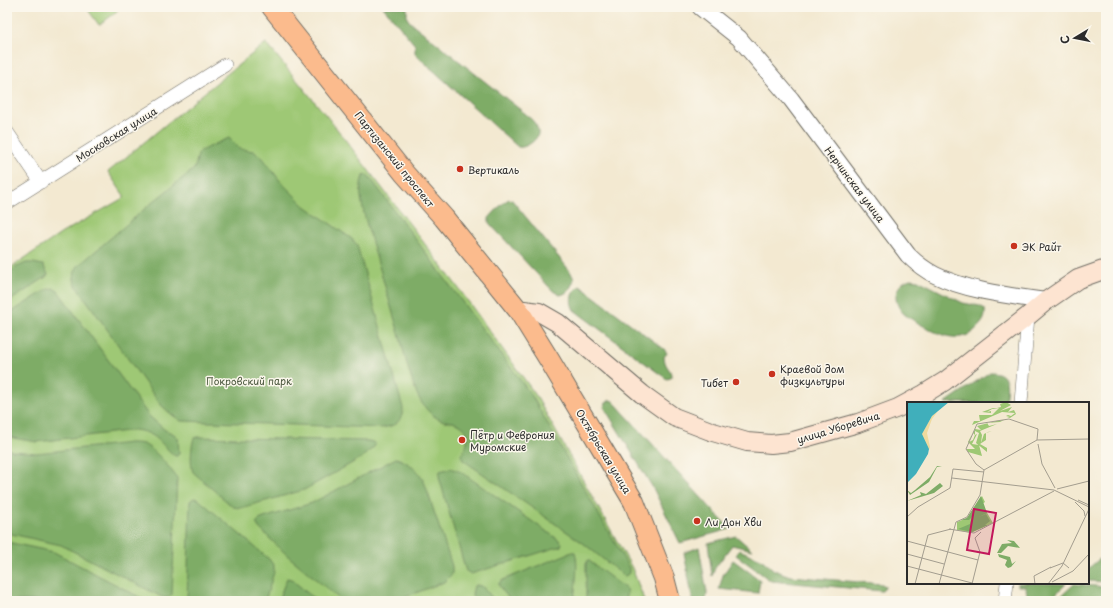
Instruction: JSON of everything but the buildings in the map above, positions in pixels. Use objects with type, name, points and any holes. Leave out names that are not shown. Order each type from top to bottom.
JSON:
[{"type":"main road","name":"Партизанский проспект","points":[[272,7],[404,173],[444,218],[519,311]]},
{"type":"main road","name":"улица Уборевича","points":[[909,402],[945,381],[1046,301],[1078,280],[1106,269]]},
{"type":"main road","name":"улица Уборевича","points":[[519,311],[524,310],[539,312],[558,323],[642,394],[674,417],[713,432],[747,442],[771,444],[790,442],[858,423],[907,403]]},
{"type":"main road","name":"Октябрьская улица","points":[[519,311],[634,502],[664,578],[670,601]]},
{"type":"street","name":"Нерчинская улица","points":[[700,7],[739,38],[787,94],[908,255],[920,266],[935,275],[963,285],[1002,295],[1046,301]]},
{"type":"street","name":"Московская улица","points":[[7,203],[225,65]]},
{"type":"street","points":[[7,132],[41,182]]},
{"type":"street","points":[[1021,402],[1028,316]]},
{"type":"street","points":[[1005,601],[1007,584]]},
{"type":"green space","points":[[86,7],[115,7],[118,11],[99,25]]},
{"type":"green space","points":[[383,7],[407,7],[407,18],[410,22],[532,120],[538,131],[537,137],[528,145],[518,147],[415,54],[415,45]]},
{"type":"green space","name":"Покровский парк","points":[[266,43],[334,125],[457,286],[535,394],[632,568],[644,601],[7,601],[7,270],[62,233],[125,197],[108,172]]},
{"type":"green space","points":[[229,138],[240,149],[253,151],[262,157],[281,182],[305,206],[352,239],[357,245],[403,408],[401,417],[394,425],[381,428],[181,421],[160,404],[75,284],[74,275],[78,266],[194,169],[200,151]]},
{"type":"green space","points":[[368,175],[532,396],[629,568],[629,573],[627,575],[624,576],[583,543],[463,460],[461,455],[467,443],[467,434],[465,430],[456,423],[443,421],[437,418],[427,410],[422,403],[410,375],[368,229],[362,202],[361,182],[363,176]]},
{"type":"green space","points":[[509,199],[512,200],[570,271],[574,279],[571,287],[565,293],[560,295],[553,291],[489,223],[489,218],[503,203]]},
{"type":"green space","points":[[26,263],[43,265],[48,274],[46,277],[7,303],[7,274]]},
{"type":"green space","points":[[910,279],[918,280],[963,303],[980,306],[985,309],[985,315],[982,322],[971,333],[956,337],[941,334],[927,328],[904,314],[897,304],[897,290],[900,285]]},
{"type":"green space","points":[[580,286],[664,349],[667,353],[664,357],[671,378],[667,379],[657,372],[574,310],[571,300],[572,296]]},
{"type":"green space","points":[[53,288],[58,291],[149,416],[165,430],[174,434],[178,438],[179,454],[177,456],[175,456],[154,436],[143,431],[135,430],[37,442],[13,438],[7,434],[7,315],[46,290]]},
{"type":"green space","points":[[990,372],[997,373],[1005,378],[1007,387],[1005,402],[946,402]]},
{"type":"green space","points":[[610,400],[613,401],[730,529],[680,543],[653,488],[604,407]]},
{"type":"green space","points":[[194,438],[369,441],[375,443],[375,446],[361,458],[304,490],[241,508],[233,507],[193,472],[191,464],[192,450]]},
{"type":"green space","points":[[138,443],[148,446],[157,454],[177,478],[172,594],[167,598],[162,597],[61,545],[7,533],[7,448],[12,451],[37,453]]},
{"type":"green space","points":[[396,458],[413,468],[420,475],[425,484],[452,566],[452,574],[444,582],[395,601],[342,601],[288,556],[259,528],[256,523],[264,518],[312,503]]},
{"type":"green space","points":[[451,468],[461,472],[559,540],[562,543],[561,546],[471,574],[466,571],[439,477],[440,471]]},
{"type":"green space","points":[[194,498],[198,499],[269,559],[274,566],[274,572],[265,601],[187,601],[190,501]]},
{"type":"green space","points":[[736,536],[752,550],[732,545],[715,568],[712,576],[708,543]]},
{"type":"green space","points":[[7,542],[54,552],[147,601],[7,601]]},
{"type":"green space","points":[[699,547],[707,593],[706,601],[693,601],[684,553]]},
{"type":"green space","points":[[739,550],[761,559],[774,570],[790,576],[882,584],[885,586],[882,591],[771,581],[736,555]]},
{"type":"green space","points":[[575,552],[577,563],[574,601],[511,601],[499,586],[499,583],[503,580]]},
{"type":"green space","points":[[1106,553],[1106,582],[1089,581],[1089,568]]},
{"type":"green space","points":[[588,560],[626,589],[627,593],[624,601],[586,601],[586,564]]},
{"type":"green space","points":[[733,560],[760,580],[758,593],[719,589],[723,575]]},
{"type":"green space","points":[[287,578],[291,579],[317,601],[278,601]]},
{"type":"green space","points":[[1018,584],[1066,584],[1049,601],[1028,601],[1026,588],[1024,586],[1018,586]]},
{"type":"green space","points":[[1074,584],[1106,587],[1106,601],[1056,601]]},
{"type":"green space","points":[[477,585],[483,587],[495,601],[474,601],[472,594],[474,586]]},
{"type":"place","name":"Вертикаль","points":[[460,169]]},
{"type":"place","name":"ЭК Райт","points":[[1014,246]]},
{"type":"place","name":"Краевой дом физкультуры","points":[[772,374]]},
{"type":"place","name":"Тибет","points":[[736,382]]},
{"type":"place","name":"Пётр и Феврония Муромские","points":[[462,440]]},
{"type":"place","name":"Ли Дон Хви","points":[[697,521]]}]
